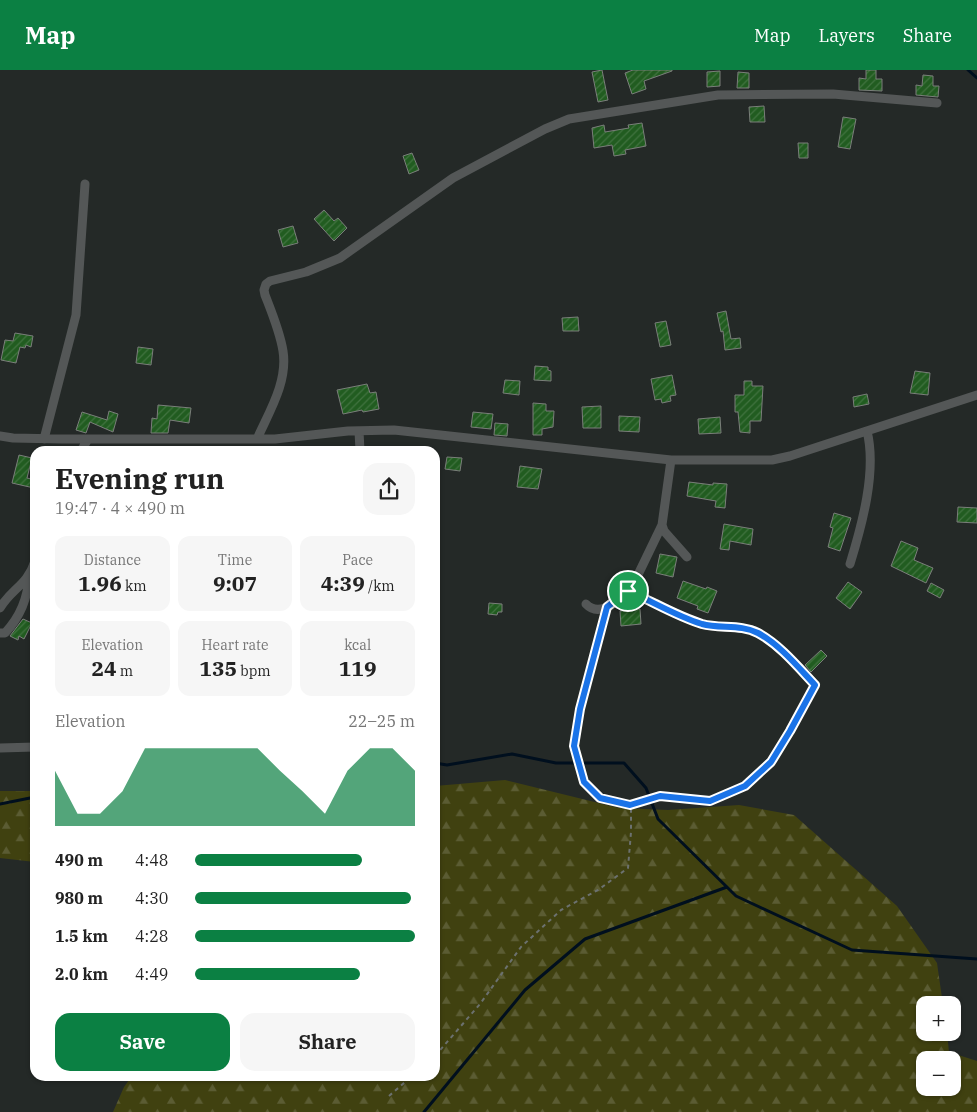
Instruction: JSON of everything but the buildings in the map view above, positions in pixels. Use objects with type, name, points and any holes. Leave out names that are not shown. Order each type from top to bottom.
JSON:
[{"type":"street","points":[[257,439],[282,381],[284,363],[283,349],[265,295],[266,284],[270,281],[324,266],[340,258],[453,178],[545,129],[569,119],[718,95],[833,94],[937,103]]},
{"type":"street","points":[[44,439],[76,315],[85,184]]},
{"type":"street","points":[[0,436],[44,439],[257,439],[394,430],[671,460],[731,461],[780,459],[977,395]]},
{"type":"street","points":[[359,431],[360,446]]},
{"type":"street","points":[[850,564],[865,510],[870,455],[867,431]]},
{"type":"street","points":[[83,446],[88,439]]},
{"type":"street","points":[[586,604],[590,608],[598,610],[607,607],[628,591],[662,525],[671,460]]},
{"type":"street","points":[[662,525],[664,531],[687,557]]},
{"type":"street","points":[[0,608],[7,596],[29,576]]},
{"type":"street","points":[[0,633],[6,633],[21,610],[27,594],[29,576]]},
{"type":"street","points":[[628,591],[700,623],[713,627],[750,630],[759,634],[787,656],[815,685]]},
{"type":"street","points":[[0,748],[30,747]]},
{"type":"path","points":[[607,607],[580,709],[574,746],[584,782],[600,798],[630,805],[660,796],[710,801],[745,786],[771,762],[815,685]]},
{"type":"path","points":[[440,1050],[480,1004],[522,947],[561,910],[598,890],[628,868],[631,832],[630,805]]},
{"type":"path","points":[[389,1096],[406,1081]]},
{"type":"green space","points":[[505,780],[619,808],[668,810],[739,805],[794,815],[897,906],[937,963],[942,996],[916,996],[916,1041],[948,1041],[949,1051],[916,1051],[916,1096],[961,1096],[961,1056],[977,1061],[977,1112],[113,1112],[128,1081],[440,1081],[440,786]]},
{"type":"green space","points":[[0,791],[30,791],[30,861],[0,858]]},
{"type":"waterway","points":[[968,70],[977,78]]},
{"type":"waterway","points":[[440,764],[447,765],[512,754],[556,763],[624,763],[646,788],[658,819],[736,896],[852,950],[977,959]]},
{"type":"waterway","points":[[0,804],[30,798]]},
{"type":"waterway","points":[[424,1112],[525,990],[585,939],[727,887]]},
{"type":"route","points":[[628,591],[700,623],[713,627],[741,628],[759,634],[787,656],[815,685],[771,762],[745,786],[710,801],[660,796],[630,805],[600,798],[584,782],[574,746],[580,709],[607,607],[628,591]]}]
